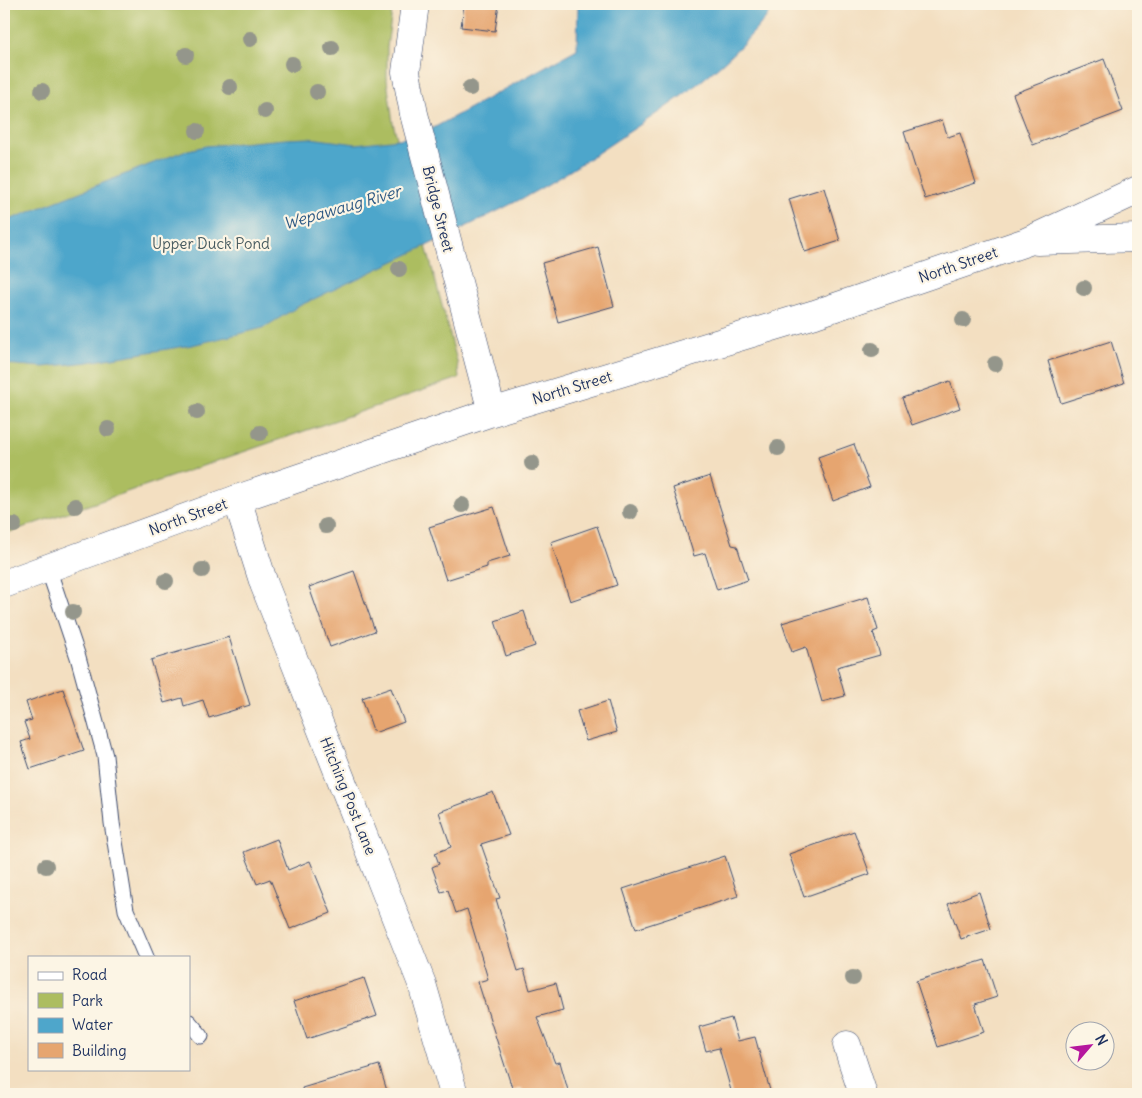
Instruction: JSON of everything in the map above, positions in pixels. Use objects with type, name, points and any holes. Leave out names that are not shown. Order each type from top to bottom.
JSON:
[{"type":"main road","name":"Bridge Street","points":[[415,4],[406,72],[414,114],[447,246],[492,412]]},
{"type":"main road","name":"North Street","points":[[4,584],[237,499],[492,412],[815,314],[1026,242],[1138,190]]},
{"type":"main road","points":[[1026,242],[1138,238]]},
{"type":"main road","name":"Hitching Post Lane","points":[[237,499],[264,584],[422,984],[454,1094]]},
{"type":"main road","points":[[847,1045],[863,1094]]},
{"type":"lane","points":[[48,568],[78,657],[105,756],[112,823],[126,910],[146,956]]},
{"type":"lane","points":[[190,1023],[201,1036]]},
{"type":"green space","name":"Upper Duck Pond","points":[[13,4],[393,4],[387,47],[387,80],[393,123],[457,361],[459,378],[4,534],[4,7]]},
{"type":"water","name":"Wepawaug River","points":[[578,4],[776,4],[745,41],[709,75],[670,105],[579,165],[527,196],[299,306],[263,328],[192,345],[88,362],[43,367],[4,364],[4,222],[184,151],[206,146],[310,138],[356,144],[399,139],[428,131],[577,49]]},
{"type":"building","points":[[464,4],[499,4],[495,31],[461,27]]},
{"type":"building","points":[[1104,59],[1123,111],[1033,145],[1013,94]]},
{"type":"building","points":[[942,120],[948,137],[960,133],[976,183],[925,199],[904,132]]},
{"type":"building","points":[[824,188],[840,241],[805,252],[789,199]]},
{"type":"building","points":[[598,247],[614,306],[558,322],[542,263]]},
{"type":"building","points":[[1111,341],[1124,383],[1061,403],[1048,361]]},
{"type":"building","points":[[950,381],[960,408],[912,425],[902,398]]},
{"type":"building","points":[[854,444],[870,487],[833,501],[818,457]]},
{"type":"building","points":[[710,476],[732,545],[737,546],[748,580],[717,590],[705,553],[694,556],[673,488]]},
{"type":"building","points":[[494,507],[510,556],[487,563],[487,567],[446,580],[429,527]]},
{"type":"building","points":[[597,526],[617,585],[570,601],[551,542]]},
{"type":"building","points":[[354,571],[375,631],[330,647],[309,587]]},
{"type":"building","points":[[868,597],[878,630],[873,632],[880,655],[837,667],[845,696],[822,702],[806,647],[792,652],[782,623]]},
{"type":"building","points":[[524,611],[535,646],[506,656],[495,621]]},
{"type":"building","points":[[229,637],[250,705],[209,718],[203,700],[184,706],[182,698],[164,703],[151,660]]},
{"type":"building","points":[[391,688],[404,722],[374,733],[362,698]]},
{"type":"building","points":[[63,689],[84,751],[30,769],[21,742],[30,739],[24,722],[32,720],[26,702]]},
{"type":"building","points":[[608,701],[617,732],[586,741],[577,711]]},
{"type":"building","points":[[493,792],[509,835],[481,844],[500,898],[496,899],[518,971],[524,969],[530,990],[556,983],[563,1010],[537,1017],[555,1063],[560,1062],[569,1094],[524,1094],[522,1088],[513,1091],[478,982],[488,979],[467,909],[456,913],[448,890],[441,892],[432,867],[439,864],[435,853],[451,847],[439,812]]},
{"type":"building","points":[[854,831],[870,874],[804,897],[789,854]]},
{"type":"building","points":[[277,839],[288,870],[310,861],[331,913],[290,929],[270,879],[257,884],[244,852]]},
{"type":"building","points":[[725,856],[738,896],[636,929],[623,889]]},
{"type":"building","points":[[979,892],[991,929],[961,939],[948,904]]},
{"type":"building","points":[[985,960],[997,997],[975,1004],[984,1032],[938,1047],[916,981]]},
{"type":"building","points":[[364,978],[377,1016],[307,1039],[294,1001]]},
{"type":"building","points":[[731,1018],[738,1041],[755,1037],[771,1094],[732,1094],[719,1048],[706,1051],[699,1027]]},
{"type":"building","points":[[379,1065],[388,1094],[303,1094],[302,1088]]}]
